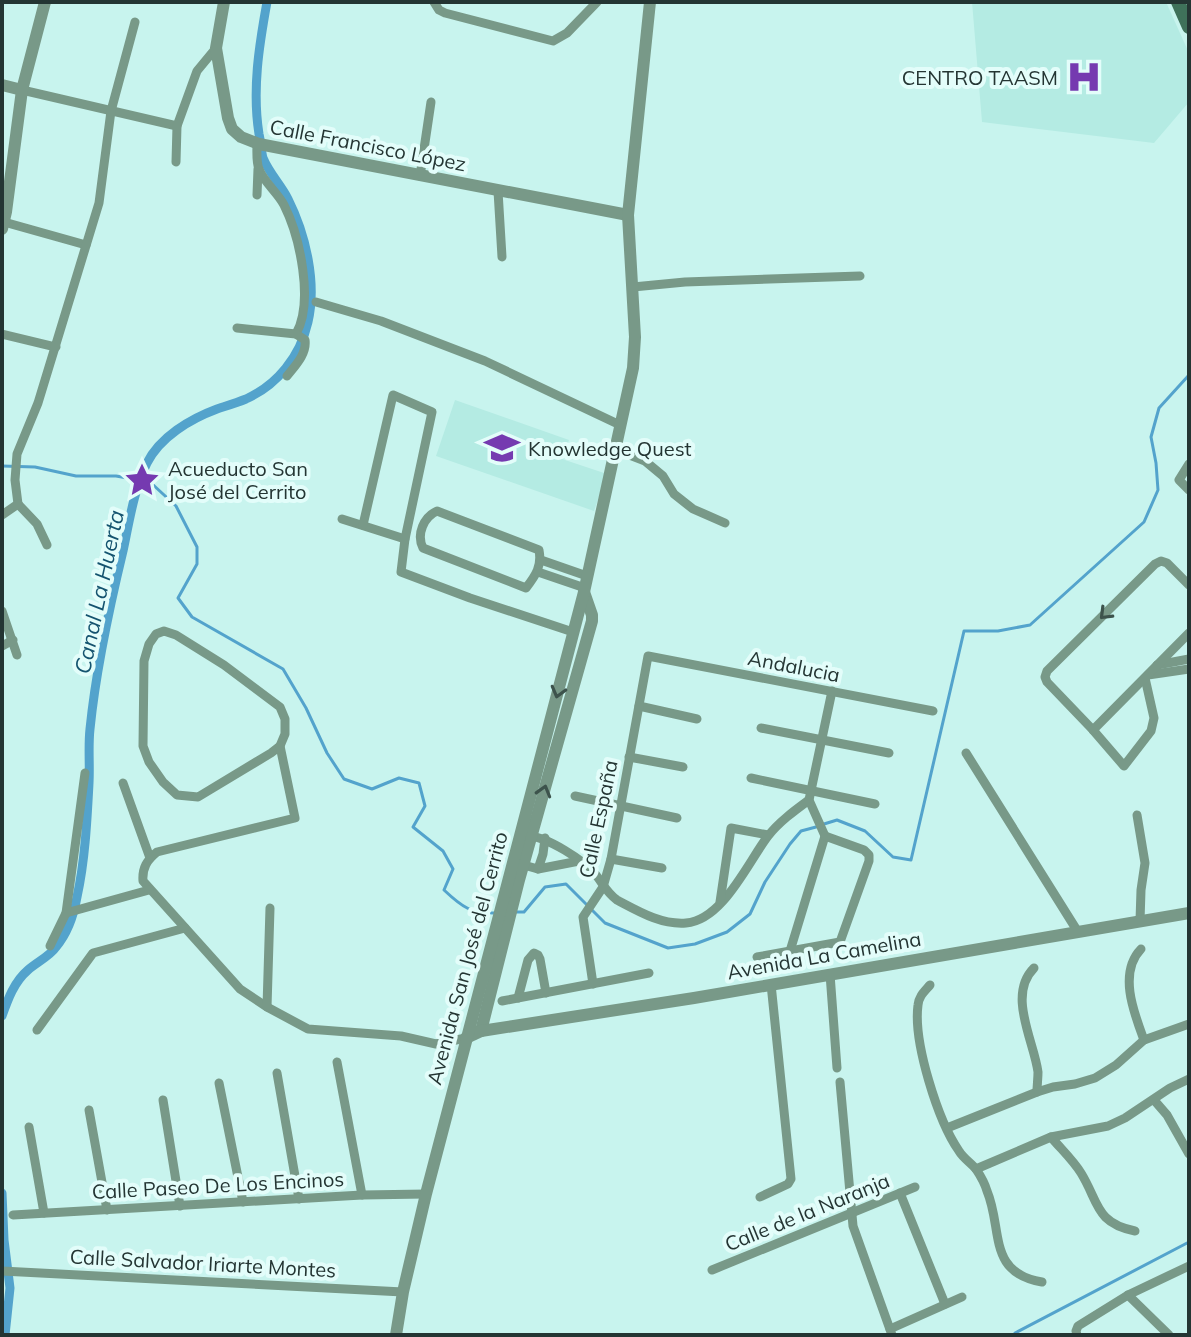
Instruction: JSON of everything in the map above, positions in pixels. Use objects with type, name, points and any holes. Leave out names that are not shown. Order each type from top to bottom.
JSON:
[{"type":"main road","points":[[1178,2],[1189,27]]},
{"type":"street","points":[[45,2],[22,90],[4,218],[86,245]]},
{"type":"street","name":"Calle Francisco López","points":[[224,2],[216,48],[228,118],[232,129],[241,137],[260,144],[628,215]]},
{"type":"street","points":[[434,2],[445,13],[553,41],[567,33],[597,2]]},
{"type":"street","name":"Avenida San José del Cerrito","points":[[532,837],[573,632],[633,368],[635,337],[628,215],[650,2]]},
{"type":"street","points":[[47,545],[37,524],[18,504],[15,480],[17,454],[38,403],[99,203],[111,111],[135,22]]},
{"type":"street","points":[[176,162],[177,126],[197,71],[216,48]]},
{"type":"street","points":[[2,85],[177,126]]},
{"type":"street","points":[[420,176],[431,102]]},
{"type":"street","points":[[257,195],[260,144]]},
{"type":"street","points":[[258,169],[283,202],[295,232],[305,289],[300,337],[306,347],[287,376]]},
{"type":"street","points":[[498,191],[502,257]]},
{"type":"street","points":[[633,287],[685,282],[860,276]]},
{"type":"street","points":[[316,302],[381,321],[485,361],[620,425]]},
{"type":"street","points":[[237,328],[300,337]]},
{"type":"street","points":[[2,334],[56,347]]},
{"type":"street","points":[[363,525],[393,395],[432,412],[401,572],[573,632]]},
{"type":"street","points":[[614,449],[645,461],[663,476],[674,494],[693,509],[725,523]]},
{"type":"street","points":[[1189,464],[1179,480],[1189,490]]},
{"type":"street","points":[[2,515],[18,504]]},
{"type":"street","points":[[437,511],[539,550],[541,560],[538,572],[526,588],[423,548],[420,542],[422,526],[430,514],[437,511]]},
{"type":"street","points":[[342,519],[405,539]]},
{"type":"street","points":[[541,560],[585,585]]},
{"type":"street","points":[[1147,676],[1154,718],[1151,731],[1124,766],[1045,677],[1047,671],[1155,564],[1161,561],[1167,563],[1189,585]]},
{"type":"street","points":[[538,572],[585,585]]},
{"type":"street","name":"Avenida San José del Cerrito","points":[[481,1031],[518,863],[532,837],[592,621],[585,585]]},
{"type":"street","points":[[2,611],[17,655]]},
{"type":"street","points":[[577,616],[585,612],[592,621]]},
{"type":"street","points":[[280,746],[198,797],[177,795],[149,762],[143,746],[144,661],[156,634],[164,631],[176,635],[224,665],[280,707],[285,719],[285,734],[280,746],[295,818],[157,852],[142,873],[143,881],[240,989],[308,1029],[401,1036],[436,1044],[466,1038]]},
{"type":"street","points":[[1093,730],[1189,633]]},
{"type":"street","points":[[2,646],[13,640]]},
{"type":"street","name":"Calle España","points":[[593,984],[582,921],[603,887],[611,859],[648,656]]},
{"type":"street","name":"Andalucia","points":[[648,656],[933,711]]},
{"type":"street","points":[[1157,665],[1189,659]]},
{"type":"street","points":[[1147,676],[1189,669]]},
{"type":"street","points":[[757,957],[840,942],[869,861],[869,855],[864,850],[824,833],[814,813],[810,795],[832,691]]},
{"type":"street","points":[[639,706],[697,719]]},
{"type":"street","points":[[761,728],[889,753]]},
{"type":"street","points":[[966,753],[1078,932]]},
{"type":"street","points":[[629,757],[683,767]]},
{"type":"street","points":[[50,946],[67,913],[85,773]]},
{"type":"street","points":[[751,778],[810,795],[875,804]]},
{"type":"street","points":[[123,783],[150,858]]},
{"type":"street","points":[[579,861],[596,875],[617,900],[666,922],[688,923],[706,916],[719,904],[737,884],[768,835],[810,795]]},
{"type":"street","points":[[575,796],[677,818]]},
{"type":"street","points":[[1137,815],[1145,863],[1140,921]]},
{"type":"street","points":[[719,904],[731,828],[768,835]]},
{"type":"street","points":[[790,951],[824,833]]},
{"type":"street","points":[[532,837],[538,869]]},
{"type":"street","name":"Calle España","points":[[532,837],[579,861]]},
{"type":"street","points":[[611,859],[662,868]]},
{"type":"street","name":"Calle España","points":[[518,863],[538,869],[579,861]]},
{"type":"street","points":[[67,913],[149,890]]},
{"type":"street","points":[[267,1007],[270,908]]},
{"type":"street","name":"Avenida La Camelina","points":[[466,1038],[481,1031],[1189,913]]},
{"type":"street","name":"Avenida San José del Cerrito","points":[[396,1335],[426,1194],[466,1038],[503,921]]},
{"type":"street","points":[[37,1030],[93,953],[185,928]]},
{"type":"street","points":[[1141,949],[1133,960],[1129,993],[1144,1040]]},
{"type":"street","points":[[518,998],[528,960],[534,953],[540,959],[546,993]]},
{"type":"street","points":[[1034,968],[1022,990],[1026,1025],[1038,1074],[1037,1092]]},
{"type":"street","points":[[502,1001],[649,973]]},
{"type":"street","points":[[830,974],[837,1068]]},
{"type":"street","points":[[760,1197],[788,1184],[791,1179],[771,984]]},
{"type":"street","points":[[930,985],[921,995],[918,1006],[919,1043],[931,1091],[959,1151],[976,1169],[988,1192],[998,1242],[1005,1259],[1015,1272],[1026,1279],[1042,1282]]},
{"type":"street","points":[[947,1128],[1037,1092],[1095,1078],[1116,1065],[1144,1040],[1189,1024]]},
{"type":"street","points":[[337,1062],[362,1195]]},
{"type":"street","points":[[277,1073],[299,1199]]},
{"type":"street","points":[[976,1169],[1051,1137],[1108,1126],[1189,1079]]},
{"type":"street","points":[[840,1082],[853,1226],[891,1332],[962,1297]]},
{"type":"street","points":[[219,1083],[243,1202]]},
{"type":"street","points":[[163,1100],[180,1206]]},
{"type":"street","points":[[1154,1100],[1167,1115],[1189,1154]]},
{"type":"street","points":[[89,1110],[107,1210]]},
{"type":"street","points":[[29,1127],[44,1213]]},
{"type":"street","points":[[1051,1137],[1082,1174],[1105,1217],[1119,1228],[1135,1231]]},
{"type":"street","name":"Calle de la Naranja","points":[[712,1270],[915,1187]]},
{"type":"street","points":[[900,1193],[945,1304]]},
{"type":"street","name":"Calle Paseo De Los Encinos","points":[[13,1215],[426,1194]]},
{"type":"street","points":[[1077,1335],[1078,1326],[1128,1295],[1189,1266]]},
{"type":"street","name":"Calle Salvador Iriarte Montes","points":[[2,1271],[403,1292]]},
{"type":"street","points":[[1128,1295],[1169,1335]]},
{"type":"shaded area","name":"CENTRO TAASM","points":[[972,2],[1166,2],[1189,53],[1189,102],[1154,143],[982,122]]},
{"type":"shaded area","name":"Knowledge Quest","points":[[455,400],[569,440],[562,459],[607,474],[594,511],[436,456]]},
{"type":"waterway","name":"Canal La Huerta","points":[[2,1016],[19,980],[60,942],[74,910],[85,841],[89,736],[96,684],[108,617],[142,473],[160,445],[177,430],[207,413],[246,399],[277,378],[293,358],[308,322],[311,291],[305,243],[288,199],[263,158],[259,134],[256,84],[267,2]]},
{"type":"waterway","points":[[824,824],[837,820],[865,831],[893,857],[911,860],[964,631],[998,631],[1030,625],[1144,522],[1158,490],[1151,437],[1159,408],[1189,375]]},
{"type":"waterway","points":[[2,466],[35,467],[76,476],[116,476],[150,482],[176,506],[197,547],[197,564],[178,598],[192,617],[283,669],[344,779],[372,789],[399,778],[419,783],[425,806],[413,827],[443,851],[453,869],[444,890],[468,908],[498,913]]},
{"type":"waterway","points":[[513,912],[524,912],[545,887],[566,884],[605,923],[668,948],[695,944],[727,932],[750,914],[765,882],[790,844],[801,831],[816,827]]},
{"type":"waterway","name":"Canal La Huerta","points":[[2,1193],[10,1288],[5,1335]]},
{"type":"waterway","points":[[1015,1333],[1189,1242]]},
{"type":"place","name":"CENTRO TAASM","points":[[1084,77]]},
{"type":"place","name":"Knowledge Quest","points":[[502,448]]},
{"type":"place","name":"Acueducto San José del Cerrito","points":[[142,480]]}]
